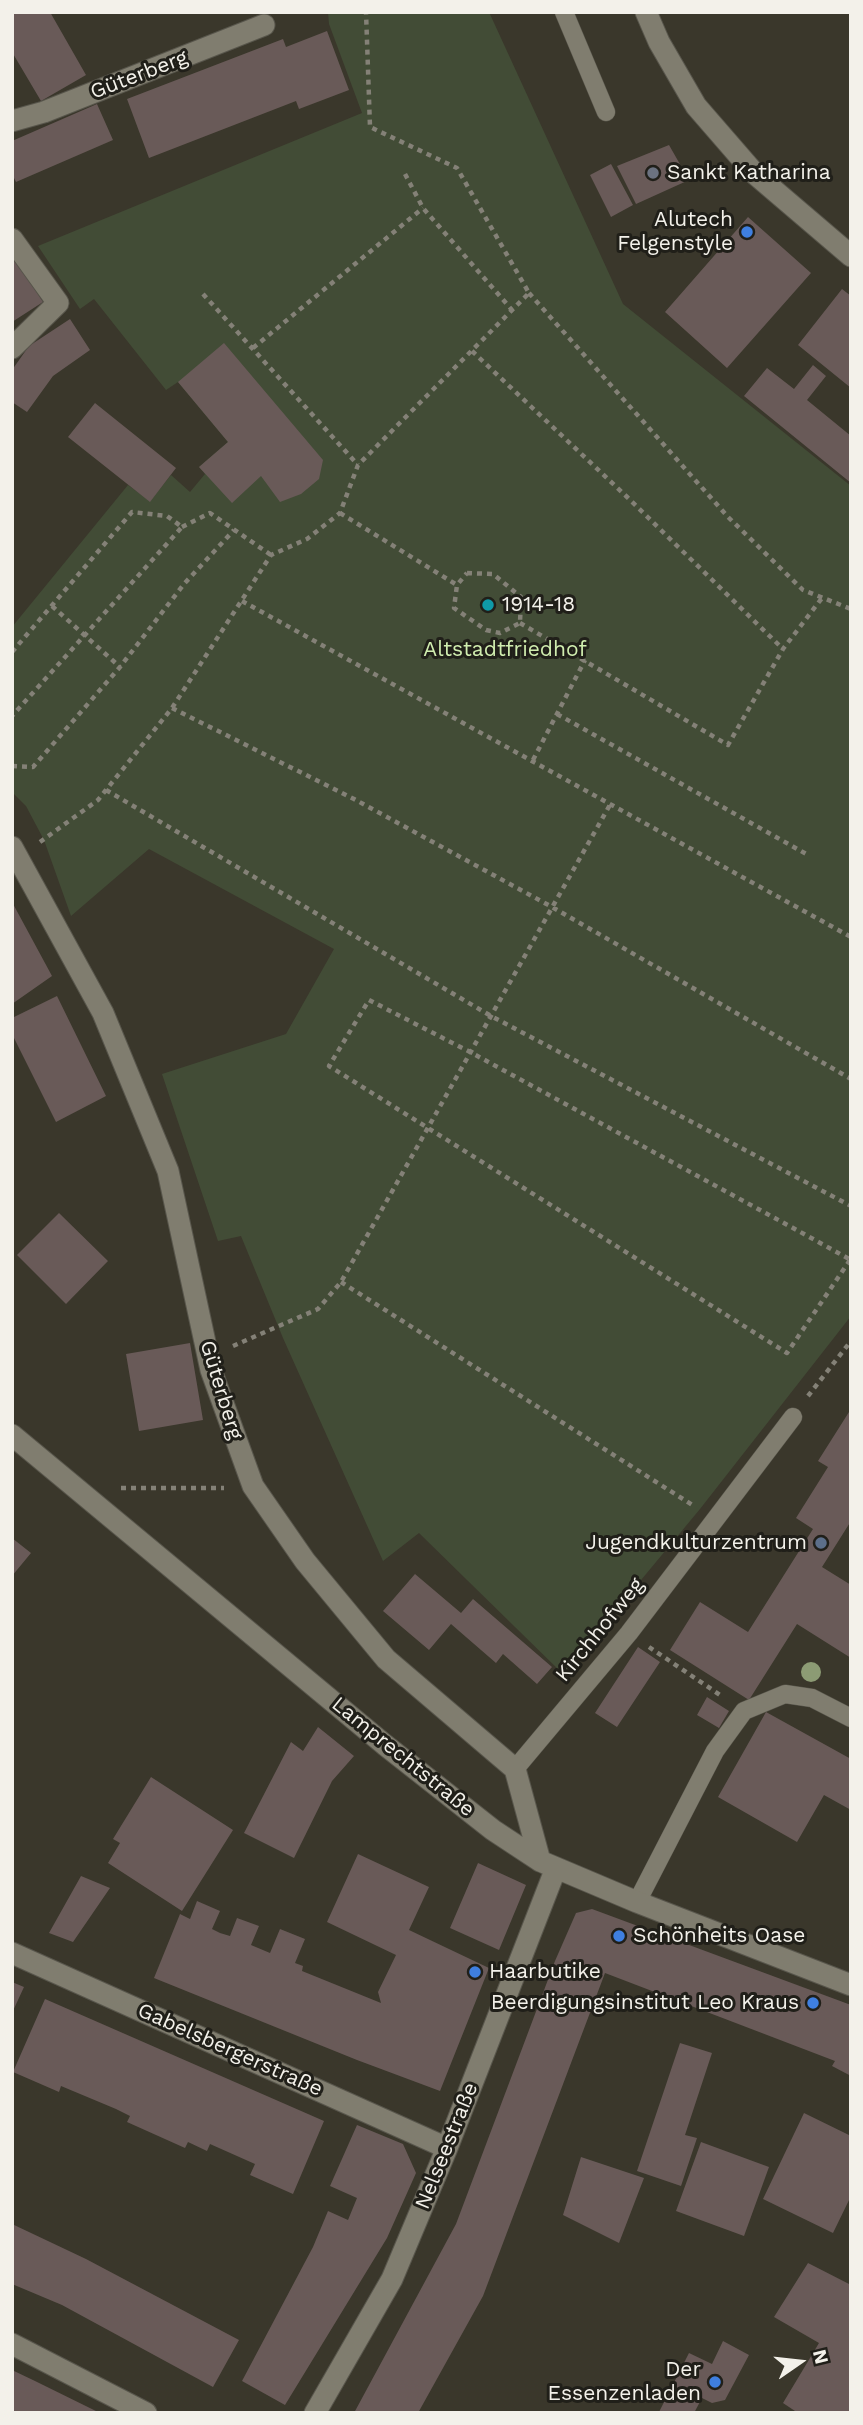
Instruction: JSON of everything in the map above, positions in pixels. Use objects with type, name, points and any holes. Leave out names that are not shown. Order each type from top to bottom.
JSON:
[{"type":"street","points":[[646,12],[659,42],[696,106],[755,174],[851,256]]},
{"type":"street","name":"Güterberg","points":[[12,121],[44,112],[264,25]]},
{"type":"street","points":[[12,239],[58,303],[12,348]]},
{"type":"street","name":"Güterberg","points":[[15,851],[103,1013],[168,1171],[211,1370],[253,1486],[305,1561],[386,1659],[515,1769]]},
{"type":"street","name":"Lamprechtstraße","points":[[12,1435],[385,1745],[493,1830],[548,1865],[851,1985]]},
{"type":"street","points":[[515,1769],[548,1865]]},
{"type":"street","name":"Nelseestraße","points":[[315,2413],[392,2279],[447,2148],[548,1865]]},
{"type":"street","name":"Gabelsbergerstraße","points":[[12,1953],[447,2148]]},
{"type":"street","points":[[12,2344],[146,2413]]},
{"type":"lane","points":[[564,12],[607,112]]},
{"type":"lane","name":"Kirchhofweg","points":[[515,1769],[629,1633],[793,1417]]},
{"type":"lane","points":[[637,1902],[715,1751],[744,1711],[785,1695],[812,1698],[851,1718]]},
{"type":"path","points":[[366,12],[370,127],[457,168],[529,293],[729,517],[803,590],[851,609]]},
{"type":"path","points":[[405,174],[423,208],[513,310]]},
{"type":"path","points":[[253,348],[423,208]]},
{"type":"path","points":[[15,851],[44,839],[87,808],[106,790],[172,708],[271,555],[307,539],[340,513],[358,465],[529,293]]},
{"type":"path","points":[[203,294],[358,465]]},
{"type":"path","points":[[471,351],[626,496],[783,649]]},
{"type":"path","points":[[12,652],[132,512],[167,516],[182,527]]},
{"type":"path","points":[[12,716],[182,527],[210,513],[271,555]]},
{"type":"path","points":[[340,513],[457,585]]},
{"type":"path","points":[[12,766],[33,766],[120,667],[184,584],[234,530]]},
{"type":"path","points":[[467,573],[493,575],[521,597],[520,622],[500,633],[486,630],[454,608],[457,585],[467,573]]},
{"type":"path","points":[[520,622],[728,745],[783,649],[822,598]]},
{"type":"path","points":[[242,601],[851,937]]},
{"type":"path","points":[[52,606],[120,667]]},
{"type":"path","points":[[533,760],[585,660]]},
{"type":"path","points":[[172,708],[354,799],[552,906],[851,1079]]},
{"type":"path","points":[[557,714],[808,855]]},
{"type":"path","points":[[106,790],[491,1016],[851,1206]]},
{"type":"path","points":[[208,1355],[318,1309],[341,1282],[611,803]]},
{"type":"path","points":[[369,1000],[470,1052],[850,1260],[787,1353],[329,1066],[369,1000]]},
{"type":"path","points":[[341,1282],[699,1510],[716,1518]]},
{"type":"path","points":[[793,1417],[851,1342]]},
{"type":"path","points":[[128,1488],[203,1490]]},
{"type":"path","points":[[629,1633],[744,1711]]},
{"type":"green space","name":"Altstadtfriedhof","points":[[328,12],[489,12],[623,304],[851,486],[851,1316],[700,1509],[563,1674],[419,1533],[383,1561],[283,1338],[241,1236],[218,1241],[162,1074],[286,1034],[334,949],[149,849],[71,916],[44,840],[26,806],[12,792],[12,627],[128,485],[150,501],[171,475],[190,492],[205,474],[199,467],[228,442],[178,382],[166,390],[94,299],[80,309],[38,246],[362,113],[329,24]]},
{"type":"building","points":[[12,12],[50,12],[86,75],[41,101],[12,52]]},
{"type":"building","points":[[327,31],[349,90],[299,109],[296,101],[149,158],[127,99],[283,39],[286,47]]},
{"type":"building","points":[[97,104],[113,140],[16,182],[12,174],[12,141]]},
{"type":"building","name":"Sankt Katharina","points":[[669,145],[689,180],[636,204],[617,166]]},
{"type":"building","points":[[611,164],[633,205],[611,217],[590,175]]},
{"type":"building","points":[[748,217],[811,273],[727,368],[665,312]]},
{"type":"building","points":[[12,254],[43,302],[12,322]]},
{"type":"building","points":[[842,289],[851,296],[851,388],[798,345]]},
{"type":"building","points":[[70,319],[90,350],[53,376],[27,412],[12,402],[12,370],[29,346]]},
{"type":"building","points":[[224,343],[323,460],[319,479],[301,494],[280,502],[261,476],[232,503],[199,467],[228,442],[178,382]]},
{"type":"building","points":[[813,365],[826,376],[807,400],[851,436],[851,483],[744,396],[767,368],[794,389]]},
{"type":"building","points":[[95,403],[176,468],[150,502],[68,437]]},
{"type":"building","points":[[12,902],[52,976],[12,1004]]},
{"type":"building","points":[[57,996],[106,1096],[56,1122],[12,1034],[12,1018]]},
{"type":"building","points":[[59,1213],[108,1261],[66,1304],[17,1255]]},
{"type":"building","points":[[190,1343],[203,1420],[139,1431],[126,1354]]},
{"type":"building","name":"Jugendkulturzentrum","points":[[849,1412],[851,1521],[822,1567],[851,1585],[851,1658],[797,1624],[749,1700],[670,1650],[700,1602],[748,1632],[813,1529],[796,1518],[828,1467],[818,1461]]},
{"type":"building","points":[[12,1538],[31,1553],[12,1576]]},
{"type":"building","points":[[415,1574],[461,1613],[473,1599],[552,1667],[537,1684],[503,1654],[496,1663],[451,1624],[429,1650],[383,1611]]},
{"type":"building","points":[[638,1647],[660,1662],[617,1727],[595,1713]]},
{"type":"building","points":[[707,1697],[729,1711],[719,1728],[697,1715]]},
{"type":"building","points":[[766,1712],[851,1759],[851,1810],[824,1795],[797,1842],[718,1797]]},
{"type":"building","points":[[318,1727],[354,1756],[332,1781],[294,1858],[244,1833],[291,1742],[303,1751]]},
{"type":"building","points":[[151,1777],[233,1830],[182,1911],[108,1863],[120,1843],[113,1839]]},
{"type":"building","points":[[358,1854],[429,1887],[409,1930],[489,1968],[440,2091],[154,1978],[180,1914],[190,1919],[197,1901],[220,1911],[212,1929],[220,1933],[230,1936],[237,1918],[259,1926],[251,1945],[270,1953],[280,1929],[305,1939],[295,1963],[303,1966],[302,1971],[381,2003],[378,1992],[396,1955],[327,1922]]},
{"type":"building","points":[[478,1863],[526,1885],[499,1950],[450,1928]]},
{"type":"building","points":[[81,1876],[110,1888],[73,1942],[49,1933]]},
{"type":"building","points":[[592,1909],[851,2005],[851,2076],[832,2066],[835,2061],[605,1973],[483,2296],[418,2413],[354,2413],[456,2224],[555,1961],[576,1913]]},
{"type":"building","points":[[12,1982],[24,1987],[12,2013]]},
{"type":"building","points":[[45,1999],[324,2121],[293,2194],[250,2175],[255,2164],[210,2144],[207,2151],[188,2142],[185,2148],[127,2122],[130,2116],[116,2109],[61,2086],[59,2092],[13,2072]]},
{"type":"building","points":[[680,2043],[712,2053],[685,2135],[697,2138],[681,2186],[637,2171]]},
{"type":"building","points":[[804,2113],[851,2136],[851,2196],[833,2233],[763,2199]]},
{"type":"building","points":[[357,2125],[403,2144],[416,2173],[387,2238],[285,2405],[242,2381],[313,2247],[328,2211],[348,2220],[357,2198],[330,2186]]},
{"type":"building","points":[[701,2142],[769,2167],[744,2236],[676,2211]]},
{"type":"building","points":[[581,2157],[644,2178],[619,2243],[563,2215]]},
{"type":"building","points":[[12,2224],[86,2259],[239,2340],[213,2387],[62,2305],[12,2284]]},
{"type":"building","points":[[808,2263],[851,2285],[851,2413],[798,2413],[783,2403],[819,2343],[774,2317]]},
{"type":"building","points":[[723,2341],[749,2355],[725,2400],[712,2403],[702,2398],[694,2413],[659,2412],[689,2353],[712,2364]]},
{"type":"building","points":[[12,2370],[35,2381],[100,2413],[12,2413]]},
{"type":"place","name":"Sankt Katharina","points":[[653,173]]},
{"type":"place","name":"Alutech Felgenstyle","points":[[747,232]]},
{"type":"place","name":"1914-18","points":[[488,605]]},
{"type":"place","name":"Jugendkulturzentrum","points":[[821,1543]]},
{"type":"place","name":"Schönheits Oase","points":[[619,1936]]},
{"type":"place","name":"Haarbutike","points":[[475,1972]]},
{"type":"place","name":"Beerdigungsinstitut Leo Kraus","points":[[813,2003]]},
{"type":"place","name":"Der Essenzenladen","points":[[715,2382]]}]
